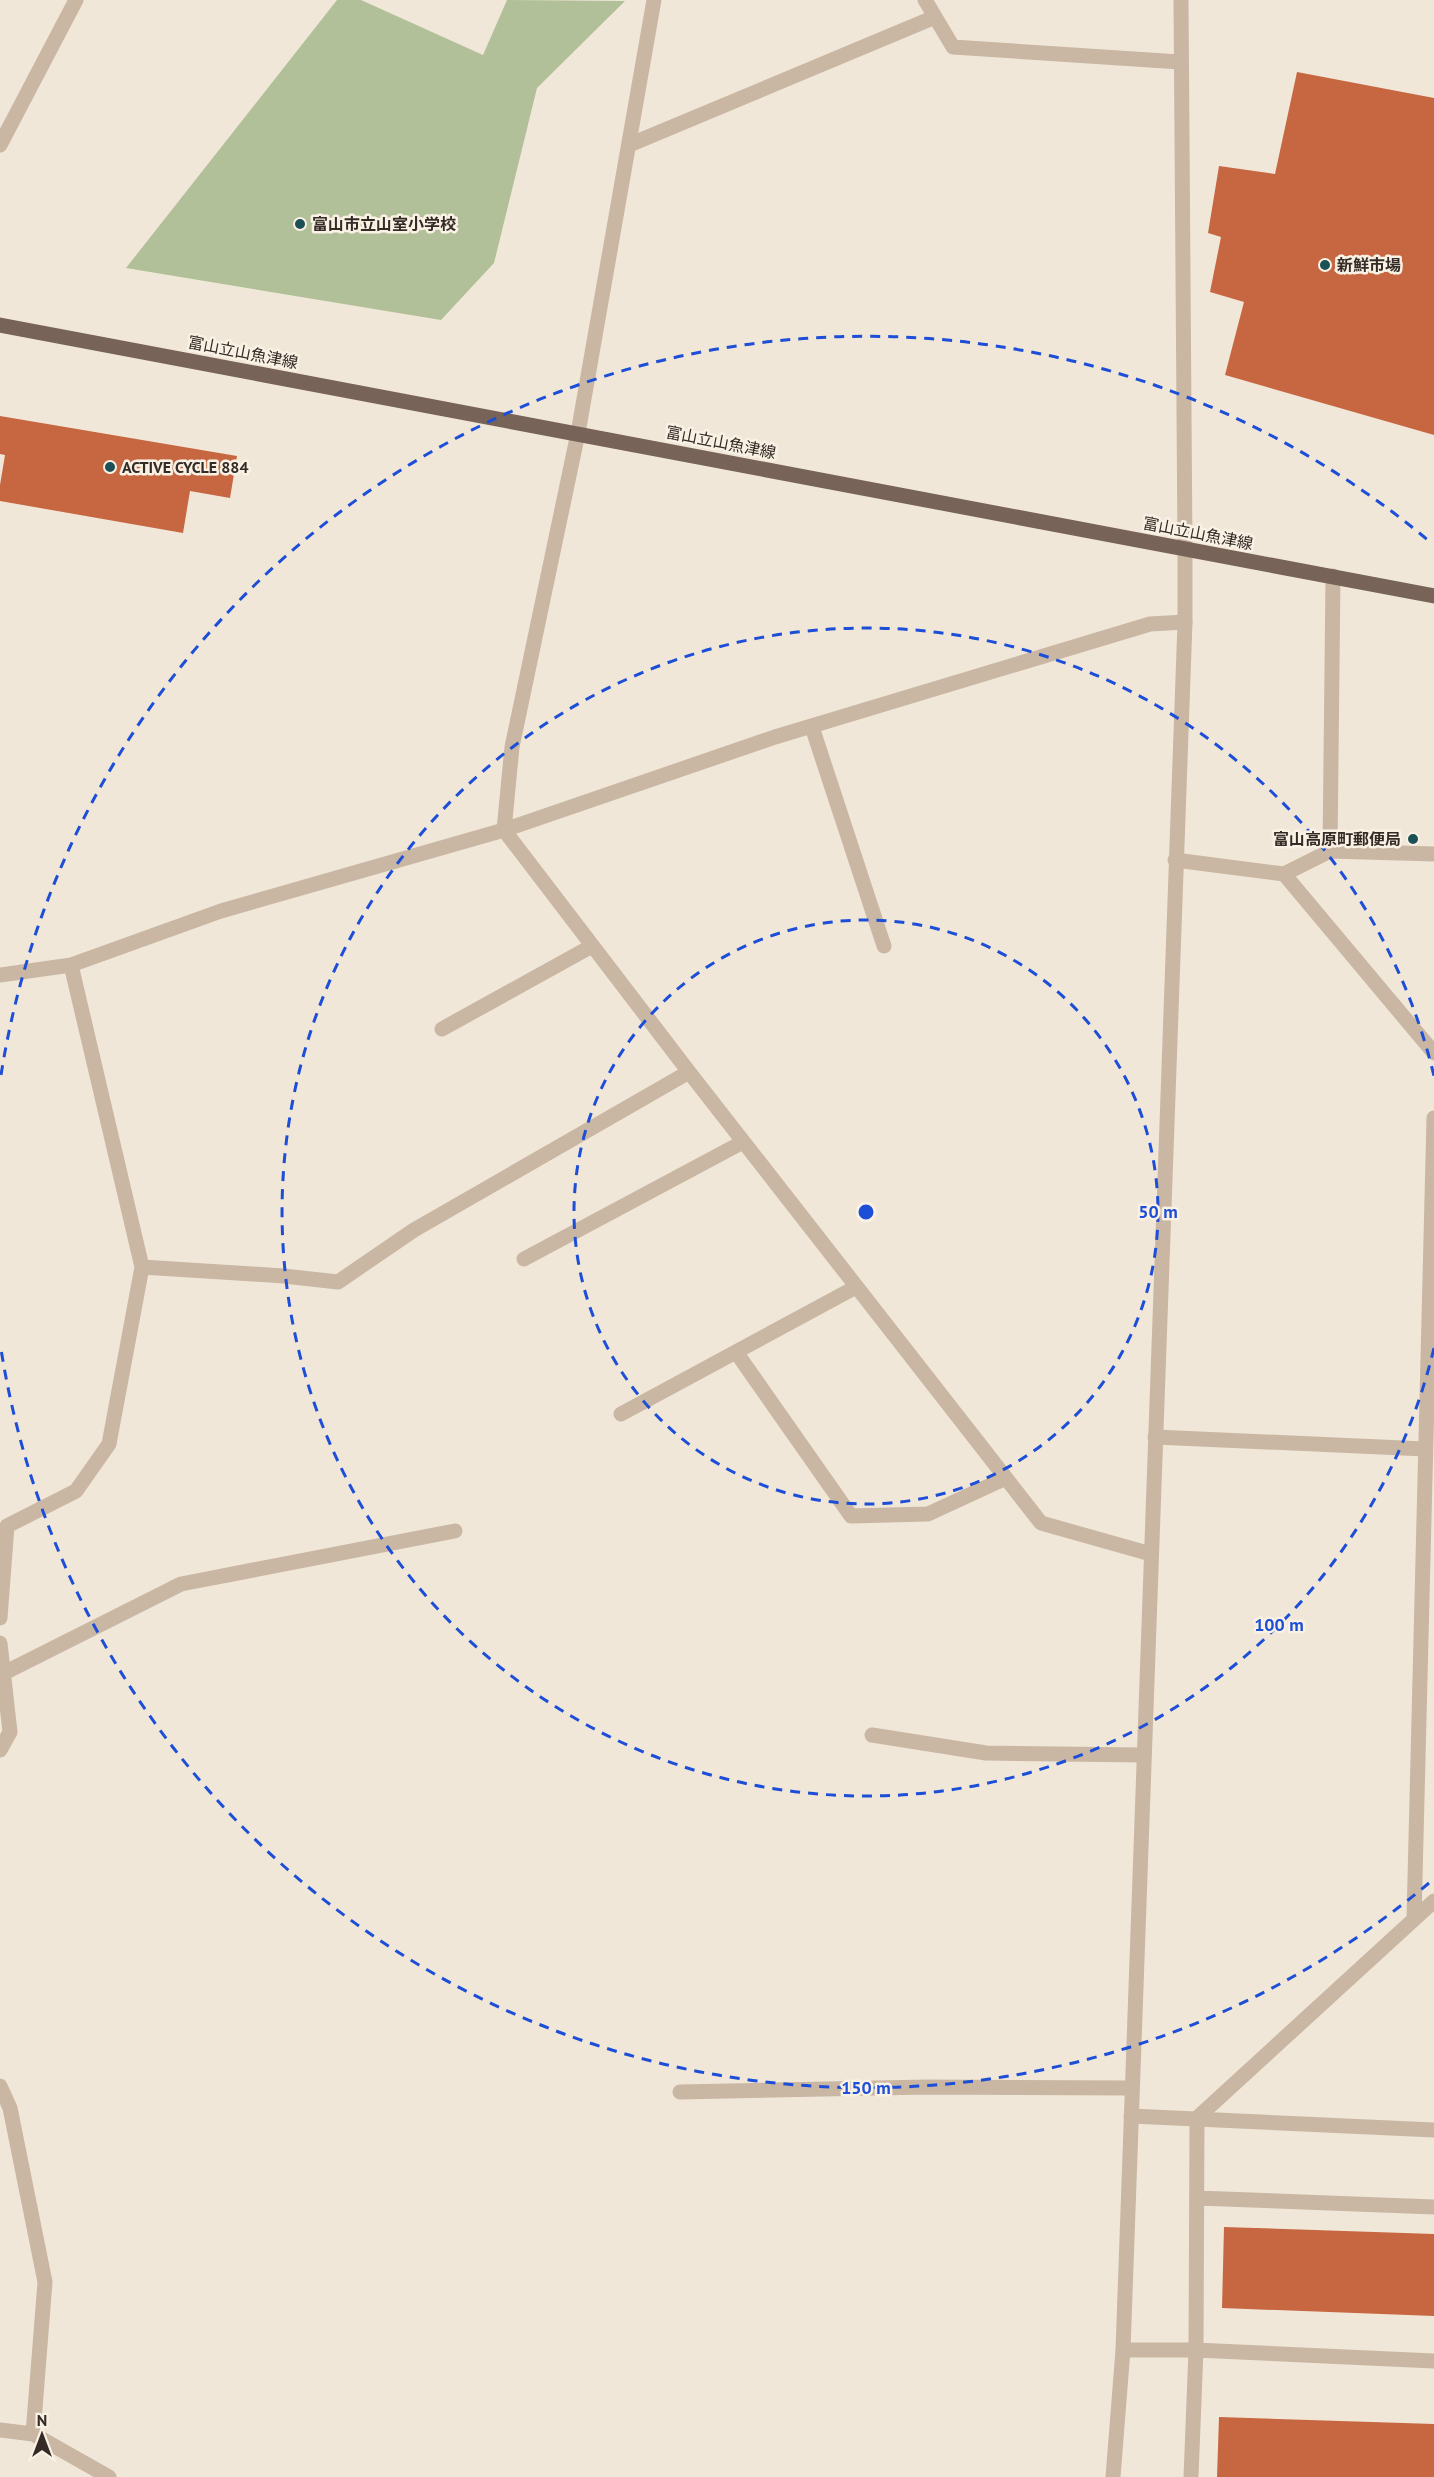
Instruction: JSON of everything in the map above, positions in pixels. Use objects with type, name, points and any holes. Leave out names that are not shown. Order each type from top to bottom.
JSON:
[{"type":"main road","name":"富山立山魚津線","points":[[0,325],[1434,596]]},
{"type":"street","points":[[0,145],[76,0]]},
{"type":"street","points":[[654,0],[578,433],[512,747],[504,830],[743,1142],[1041,1523],[1151,1554]]},
{"type":"street","points":[[925,0],[953,47],[1180,62]]},
{"type":"street","points":[[1113,2477],[1123,2350],[1185,622],[1181,0]]},
{"type":"street","points":[[628,145],[935,17]]},
{"type":"street","points":[[1330,850],[1333,576]]},
{"type":"street","points":[[0,975],[71,965],[221,911],[504,830],[775,737],[1150,624],[1185,622]]},
{"type":"street","points":[[812,727],[884,946]]},
{"type":"street","points":[[1175,860],[1284,874],[1330,850],[1434,854]]},
{"type":"street","points":[[1284,874],[1434,1053]]},
{"type":"street","points":[[442,1029],[592,946]]},
{"type":"street","points":[[0,1618],[7,1526],[76,1491],[108,1444],[142,1267],[71,965]]},
{"type":"street","points":[[142,1267],[284,1276],[338,1282],[414,1230],[689,1072]]},
{"type":"street","points":[[1414,1919],[1434,1118]]},
{"type":"street","points":[[524,1259],[743,1142]]},
{"type":"street","points":[[621,1414],[856,1287]]},
{"type":"street","points":[[736,1352],[852,1516],[928,1514],[1005,1478]]},
{"type":"street","points":[[1155,1437],[1425,1449]]},
{"type":"street","points":[[4,1673],[181,1584],[455,1531]]},
{"type":"street","points":[[0,1643],[10,1732],[0,1750]]},
{"type":"street","points":[[872,1735],[986,1754],[1144,1755]]},
{"type":"street","points":[[1191,2477],[1196,2350],[1197,2118],[1434,1901]]},
{"type":"street","points":[[1414,1919],[1434,1920]]},
{"type":"street","points":[[0,2086],[10,2108],[45,2282],[33,2434]]},
{"type":"street","points":[[680,2092],[927,2087],[1132,2088]]},
{"type":"street","points":[[1131,2116],[1434,2130]]},
{"type":"street","points":[[1197,2198],[1434,2207]]},
{"type":"street","points":[[1123,2350],[1196,2350],[1434,2361]]},
{"type":"street","points":[[0,2430],[33,2434],[109,2477]]},
{"type":"green space","points":[[337,0],[361,0],[483,55],[507,0],[625,1],[537,88],[494,263],[441,320],[126,268]]},
{"type":"building","name":"新鮮市場","points":[[1297,72],[1434,98],[1434,435],[1225,375],[1244,302],[1210,292],[1221,237],[1208,233],[1219,166],[1275,174]]},
{"type":"building","points":[[0,416],[237,456],[230,498],[190,491],[183,533],[0,501],[5,455],[0,454]]},
{"type":"building","points":[[1224,2227],[1434,2234],[1434,2316],[1222,2308]]},
{"type":"building","points":[[1219,2417],[1434,2424],[1434,2477],[1217,2477]]},
{"type":"place","name":"富山市立山室小学校","points":[[300,224]]},
{"type":"place","name":"新鮮市場","points":[[1325,265]]},
{"type":"place","name":"ACTIVE CYCLE 884","points":[[110,467]]},
{"type":"place","name":"富山高原町郵便局","points":[[1413,839]]}]
